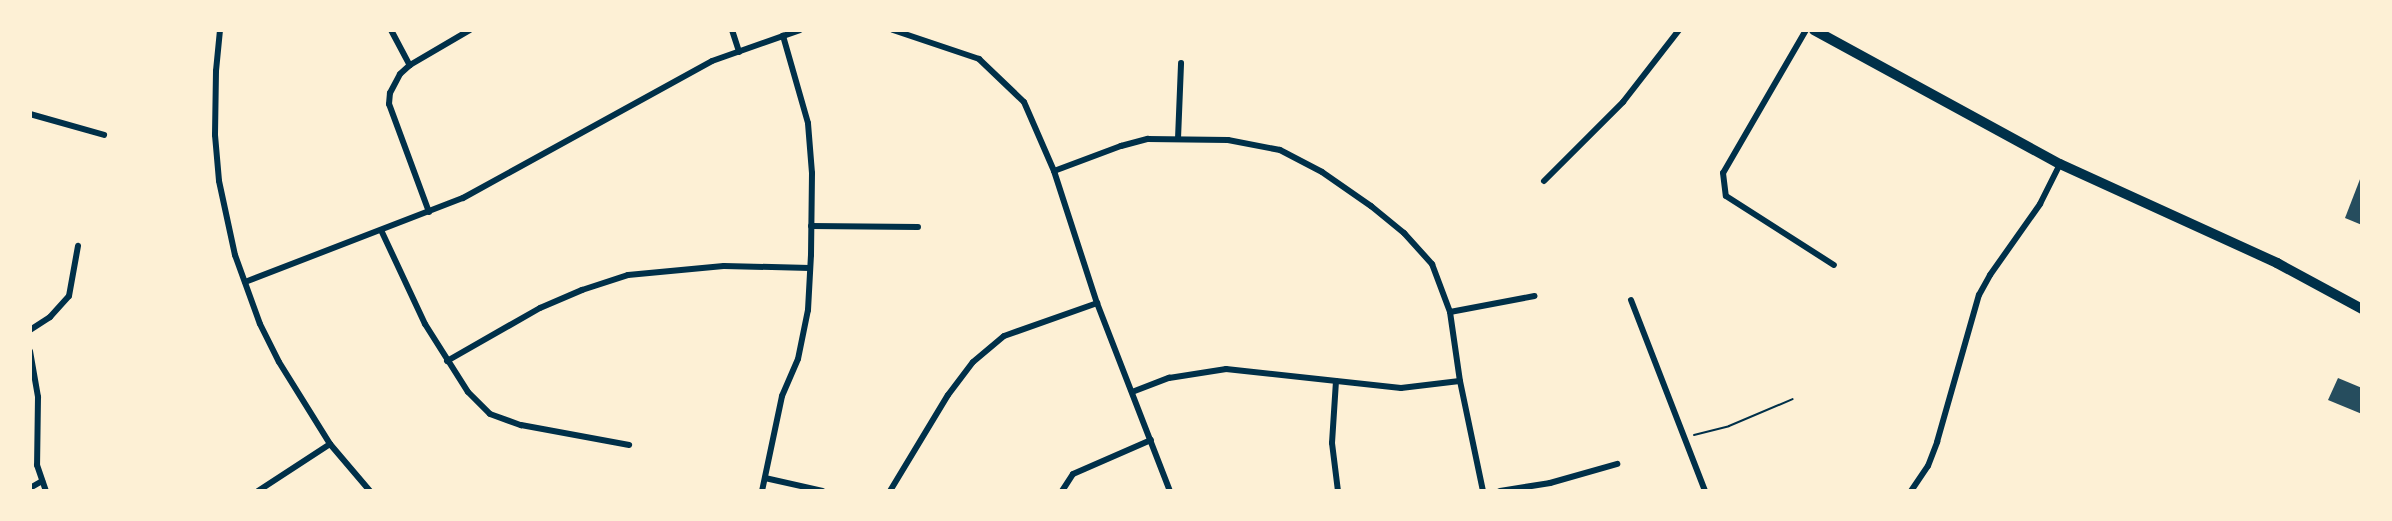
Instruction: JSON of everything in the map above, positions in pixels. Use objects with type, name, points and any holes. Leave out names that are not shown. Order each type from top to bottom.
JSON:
[{"type":"main road","points":[[1814,30],[2060,164],[2277,262],[2362,309]]},
{"type":"street","points":[[220,30],[214,135],[227,226],[245,282],[260,324],[279,362],[330,444],[370,491]]},
{"type":"street","points":[[392,30],[410,65]]},
{"type":"street","points":[[429,212],[389,104],[393,84],[410,65],[471,30]]},
{"type":"street","points":[[732,30],[739,52]]},
{"type":"street","points":[[245,282],[463,198],[691,72],[800,30]]},
{"type":"street","points":[[893,30],[979,59],[1024,102],[1054,171],[1097,303],[1170,491]]},
{"type":"street","points":[[1544,180],[1623,102],[1679,30]]},
{"type":"street","points":[[1806,30],[1723,173],[1726,196],[1834,265]]},
{"type":"street","points":[[762,491],[782,396],[798,359],[808,310],[810,268],[812,173],[808,123],[783,36]]},
{"type":"street","points":[[1178,139],[1182,63]]},
{"type":"street","points":[[30,114],[104,135]]},
{"type":"street","points":[[1054,171],[1121,146],[1148,139],[1228,140],[1280,150],[1322,172],[1404,233],[1432,264],[1450,312],[1460,381],[1483,491]]},
{"type":"street","points":[[1911,491],[1928,466],[1937,442],[1979,295],[1990,275],[2035,212],[2060,164]]},
{"type":"street","points":[[811,226],[918,227]]},
{"type":"street","points":[[381,230],[400,276],[447,361],[468,392],[490,414],[521,425],[629,445]]},
{"type":"street","points":[[30,330],[50,317],[69,296],[78,246]]},
{"type":"street","points":[[447,361],[540,308],[582,290],[628,275],[724,266],[810,268]]},
{"type":"street","points":[[1450,312],[1535,296]]},
{"type":"street","points":[[1631,300],[1705,491]]},
{"type":"street","points":[[890,491],[948,395],[973,362],[1004,336],[1097,303]]},
{"type":"street","points":[[30,351],[35,370],[39,423],[37,465],[46,491]]},
{"type":"street","points":[[1132,392],[1169,378],[1226,369],[1401,388],[1425,387],[1460,381]]},
{"type":"street","points":[[1336,381],[1332,443],[1338,491]]},
{"type":"street","points":[[30,423],[39,423]]},
{"type":"street","points":[[1062,491],[1073,474],[1151,440]]},
{"type":"street","points":[[258,491],[330,444]]},
{"type":"street","points":[[1500,491],[1550,483],[1617,464]]},
{"type":"street","points":[[765,478],[823,491]]},
{"type":"street","points":[[30,488],[42,481]]},
{"type":"path","points":[[1684,437],[1729,426],[1793,399]]},
{"type":"building","points":[[2362,174],[2362,225],[2345,218]]},
{"type":"building","points":[[2338,378],[2362,388],[2362,414],[2328,400]]}]
